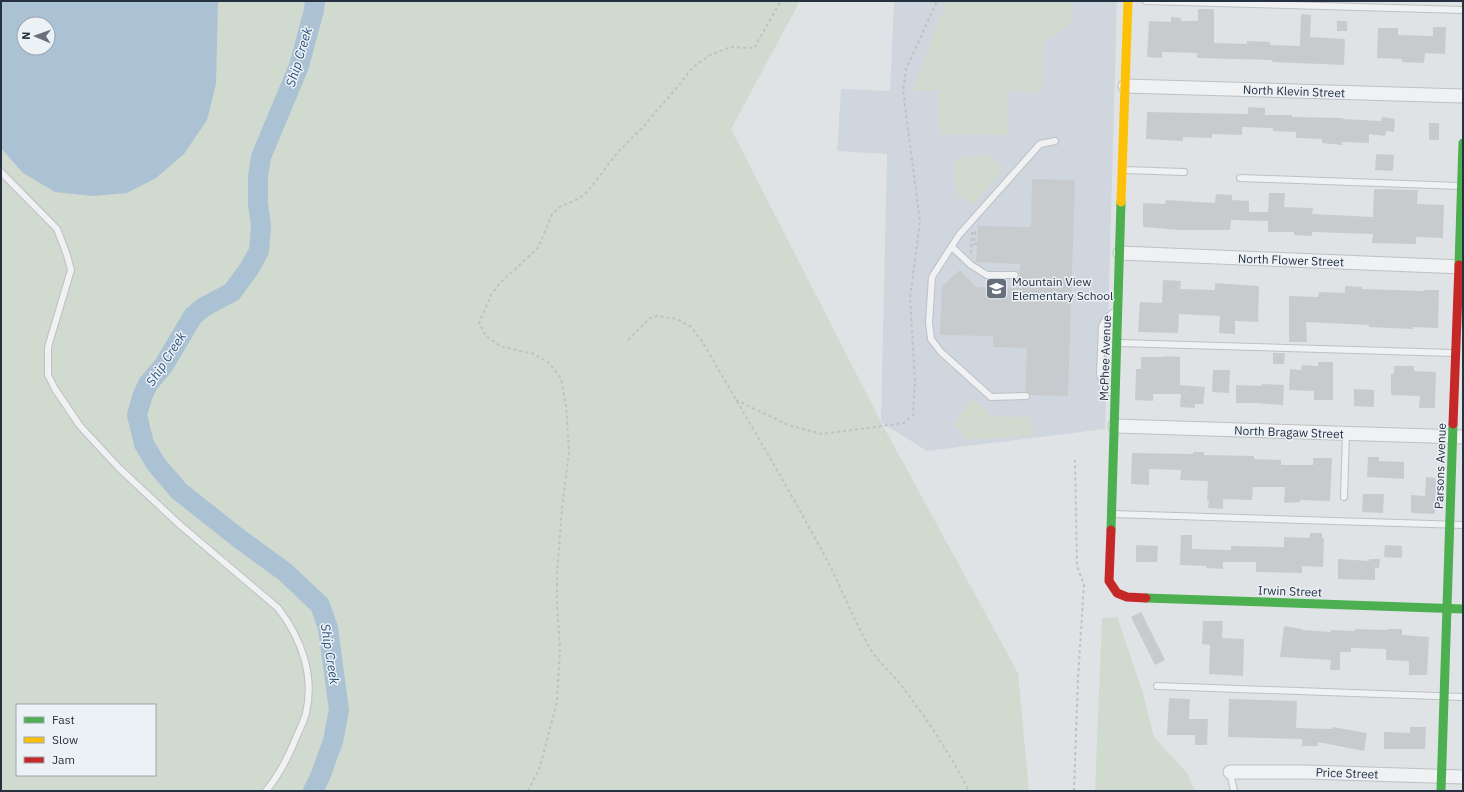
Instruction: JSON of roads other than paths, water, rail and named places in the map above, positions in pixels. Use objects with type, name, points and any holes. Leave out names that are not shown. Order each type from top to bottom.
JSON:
[{"type":"street","name":"McPhee Avenue","points":[[1117,593],[1110,581],[1128,1]]},
{"type":"street","name":"North Klevin Street","points":[[1125,86],[1463,96]]},
{"type":"street","name":"Parsons Avenue","points":[[1441,791],[1450,525],[1458,437],[1463,143]]},
{"type":"street","name":"North Flower Street","points":[[1120,253],[1461,267]]},
{"type":"street","name":"North Bragaw Street","points":[[1115,426],[1458,437]]},
{"type":"street","name":"Irwin Street","points":[[1117,593],[1127,597],[1463,609]]},
{"type":"street","name":"Price Street","points":[[1230,772],[1306,772],[1463,777]]},
{"type":"lane","points":[[1146,1],[1463,10]]},
{"type":"lane","points":[[1026,396],[992,397],[941,352],[931,339],[929,323],[932,277],[959,235],[1040,144],[1055,142]]},
{"type":"lane","points":[[1123,170],[1184,172]]},
{"type":"lane","points":[[1,172],[57,229],[71,270],[48,347],[48,375],[55,389],[80,426],[119,468],[180,525],[278,608],[291,624],[304,654],[310,683],[306,714],[286,762],[277,778],[266,791]]},
{"type":"lane","points":[[1240,178],[1462,186]]},
{"type":"lane","points":[[952,247],[971,266],[987,275],[1015,275]]},
{"type":"lane","points":[[1115,399],[1102,380],[1100,374],[1102,326],[1106,319],[1118,308]]},
{"type":"lane","points":[[1117,343],[1459,353]]},
{"type":"lane","points":[[1344,497],[1346,434]]},
{"type":"lane","points":[[1112,514],[1463,525]]},
{"type":"lane","points":[[1157,686],[1463,697]]},
{"type":"lane","points":[[1230,772],[1234,791]]},
{"type":"water","points":[[1,1],[218,1],[216,84],[207,120],[184,154],[156,178],[127,193],[93,196],[55,192],[23,173],[1,148]]},
{"type":"waterway","name":"Ship Creek","points":[[313,791],[320,777],[333,741],[339,710],[328,628],[320,605],[285,572],[241,540],[179,491],[156,464],[144,444],[137,415],[142,397],[148,384],[164,365],[193,316],[204,307],[232,292],[249,269],[259,251],[261,226],[258,204],[258,177],[261,157],[299,66],[315,1]]},
{"type":"place","name":"Mountain View Elementary School","points":[[996,288]]}]
